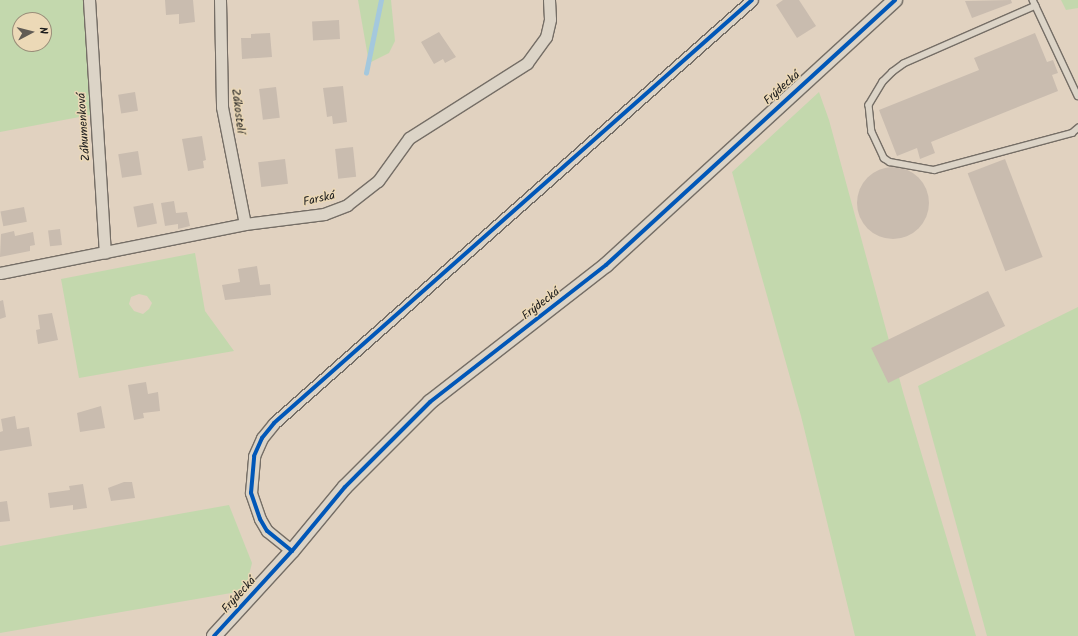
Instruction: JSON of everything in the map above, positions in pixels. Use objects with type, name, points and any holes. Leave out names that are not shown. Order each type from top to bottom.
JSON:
[{"type":"street","name":"Záhumenková","points":[[90,0],[105,252]]},
{"type":"street","name":"Zákostelí","points":[[220,0],[222,107],[245,224]]},
{"type":"street","name":"Farská","points":[[0,273],[245,224],[324,214],[357,200],[378,181],[409,138],[527,63],[546,37],[550,19],[549,0]]},
{"type":"street","points":[[292,551],[267,531],[260,519],[251,493],[254,456],[262,438],[274,423],[752,0]]},
{"type":"street","name":"Frýdecká","points":[[214,636],[292,551],[355,476],[430,402],[606,265],[895,0]]},
{"type":"lane","points":[[1033,0],[1078,96]]},
{"type":"lane","points":[[1036,6],[904,64],[893,72],[883,82],[869,105],[872,132],[884,158],[890,162],[934,170],[1072,133],[1078,128]]},
{"type":"green space","points":[[0,0],[86,0],[90,115],[0,132]]},
{"type":"green space","points":[[358,0],[391,0],[395,41],[389,53],[369,63]]},
{"type":"green space","points":[[1061,0],[1078,0],[1078,8],[1066,10]]},
{"type":"green space","points":[[819,92],[829,120],[903,392],[976,636],[855,636],[801,416],[732,172]]},
{"type":"green space","points":[[195,253],[205,311],[234,351],[79,378],[61,279]],"holes":[[[139,294],[147,296],[152,303],[149,309],[143,314],[134,311],[129,304],[131,297]]]},
{"type":"green space","points":[[1078,307],[1078,636],[987,636],[918,386]]},
{"type":"green space","points":[[229,505],[252,563],[248,579],[237,592],[0,633],[0,546]]},
{"type":"building","points":[[165,0],[193,0],[195,22],[179,24],[179,14],[166,15]]},
{"type":"building","points":[[783,0],[799,0],[816,26],[797,38],[776,5]]},
{"type":"building","points":[[1011,0],[1012,3],[972,18],[965,1]]},
{"type":"building","points":[[339,20],[340,39],[313,40],[312,21]]},
{"type":"building","points":[[439,32],[456,57],[445,63],[443,59],[434,64],[421,42]]},
{"type":"building","points":[[270,33],[272,57],[242,59],[241,38],[251,38],[251,34]]},
{"type":"building","points":[[1035,33],[1047,62],[1053,60],[1058,73],[1052,75],[1058,91],[931,142],[935,153],[920,159],[917,148],[897,156],[879,110],[979,70],[974,58]]},
{"type":"building","points":[[343,86],[347,122],[333,124],[332,116],[327,117],[323,88]]},
{"type":"building","points":[[276,87],[280,118],[263,120],[259,89]]},
{"type":"building","points":[[135,92],[138,111],[121,113],[118,95]]},
{"type":"building","points":[[202,136],[206,160],[203,161],[204,168],[188,171],[182,139]]},
{"type":"building","points":[[353,147],[356,177],[338,179],[335,149]]},
{"type":"building","points":[[138,151],[142,175],[122,178],[118,154]]},
{"type":"building","points":[[285,159],[288,184],[261,187],[258,162]]},
{"type":"building","points":[[1005,159],[1043,257],[1005,271],[968,173]]},
{"type":"building","points":[[886,167],[900,167],[907,169],[919,177],[927,189],[929,203],[927,217],[919,229],[907,237],[900,239],[886,239],[879,237],[867,229],[859,217],[857,210],[857,196],[859,189],[867,177],[879,169]]},
{"type":"building","points":[[174,201],[176,213],[187,212],[190,226],[178,229],[178,224],[165,226],[161,203]]},
{"type":"building","points":[[153,203],[157,224],[137,227],[133,207]]},
{"type":"building","points":[[24,207],[27,222],[3,226],[0,212]]},
{"type":"building","points":[[60,229],[62,245],[50,246],[48,230]]},
{"type":"building","points":[[14,231],[15,236],[33,232],[35,245],[30,246],[30,251],[0,257],[1,234]]},
{"type":"building","points":[[257,266],[260,285],[270,284],[271,295],[225,300],[222,285],[240,282],[238,269]]},
{"type":"building","points":[[988,291],[1005,326],[888,383],[871,348]]},
{"type":"building","points":[[3,300],[6,317],[0,319],[0,301]]},
{"type":"building","points":[[52,313],[58,340],[38,344],[36,330],[40,329],[38,315]]},
{"type":"building","points":[[146,382],[148,394],[158,392],[160,411],[143,413],[144,418],[134,420],[128,385]]},
{"type":"building","points":[[101,406],[105,428],[80,432],[77,413]]},
{"type":"building","points":[[15,416],[17,429],[29,427],[32,446],[0,451],[0,432],[3,431],[1,419]]},
{"type":"building","points":[[124,482],[132,482],[135,498],[111,501],[108,488]]},
{"type":"building","points":[[83,484],[87,508],[73,510],[73,505],[50,508],[48,493],[70,490],[69,486]]},
{"type":"building","points":[[7,501],[10,521],[0,522],[0,502]]},
{"type":"waterway","points":[[366,73],[381,0]]},
{"type":"cycle path","points":[[292,551],[267,531],[260,519],[251,493],[254,456],[262,438],[274,423],[752,0]]},
{"type":"cycle path","points":[[214,636],[292,551],[345,487],[430,402],[606,265],[895,0]]}]
